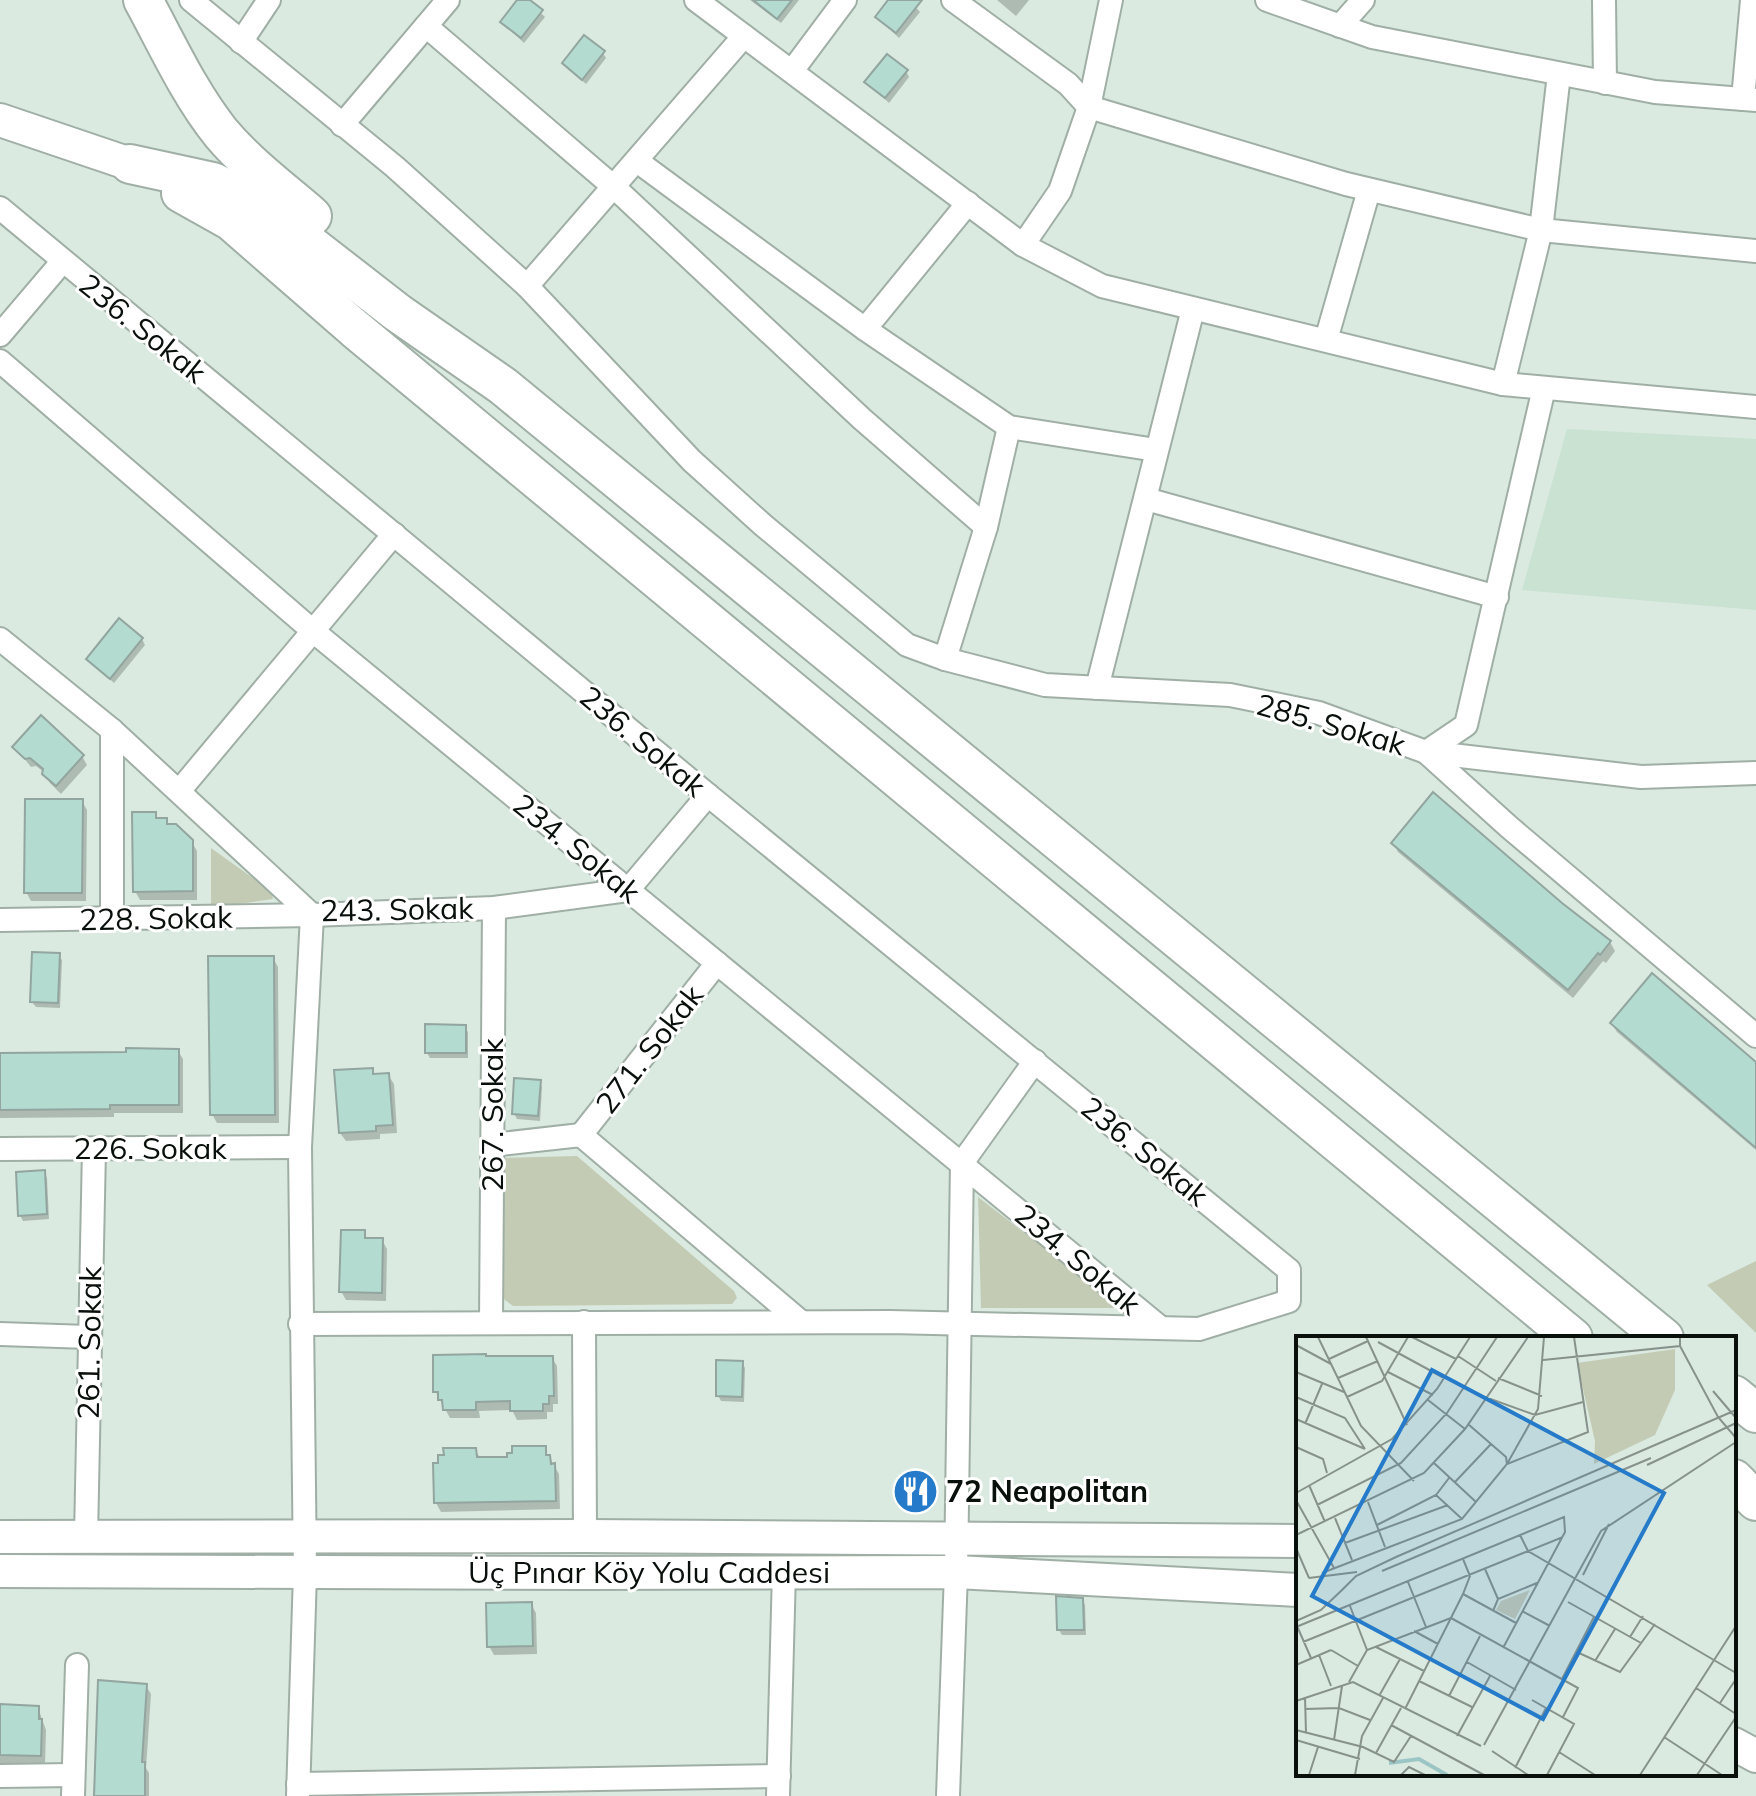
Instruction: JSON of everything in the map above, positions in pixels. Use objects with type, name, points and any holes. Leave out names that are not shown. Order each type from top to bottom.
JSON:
[{"type":"highway","points":[[143,0],[195,94],[222,134],[264,175],[503,386],[1662,1336]]},
{"type":"highway","points":[[130,164],[213,182],[259,205],[398,313],[503,386]]},
{"type":"highway","points":[[130,164],[231,221],[391,359],[1571,1336]]},
{"type":"highway","points":[[1736,1381],[1756,1393]]},
{"type":"highway","points":[[1736,1397],[1756,1413]]},
{"type":"highway","points":[[1736,1465],[1756,1480]]},
{"type":"highway","points":[[1736,1481],[1756,1501]]},
{"type":"main road","points":[[0,120],[130,164]]},
{"type":"main road","name":"Üç Pınar Köy Yolu Caddesi","points":[[0,1537],[585,1536],[1296,1541]]},
{"type":"main road","name":"Üç Pınar Köy Yolu Caddesi","points":[[0,1571],[956,1572],[1296,1590]]},
{"type":"main road","points":[[1736,1745],[1756,1756]]},
{"type":"street","name":"285. Sokak","points":[[191,0],[395,167],[527,286],[692,461],[763,525],[907,645],[945,659],[1045,685],[1230,695],[1319,713],[1426,752],[1641,777],[1756,773]]},
{"type":"street","points":[[241,42],[269,0]]},
{"type":"street","points":[[342,125],[448,0]]},
{"type":"street","points":[[696,0],[1023,245],[1102,286],[1503,384],[1756,407]]},
{"type":"street","points":[[792,71],[845,0]]},
{"type":"street","points":[[953,0],[1068,84],[1089,107],[1369,190],[1541,230],[1756,251]]},
{"type":"street","points":[[1023,245],[1060,191],[1089,107],[1111,0]]},
{"type":"street","points":[[1267,0],[1372,37],[1655,92],[1750,99],[1752,0]]},
{"type":"street","points":[[1340,26],[1363,0]]},
{"type":"street","points":[[1604,0],[1605,83]]},
{"type":"street","points":[[426,26],[615,188],[862,419],[986,527]]},
{"type":"street","points":[[527,286],[744,36]]},
{"type":"street","points":[[1503,384],[1541,230],[1559,74]]},
{"type":"street","points":[[637,161],[865,329],[1009,427],[1156,450]]},
{"type":"street","points":[[1326,340],[1369,190]]},
{"type":"street","points":[[865,329],[968,203]]},
{"type":"street","name":"236. Sokak","points":[[0,208],[708,795],[1289,1270],[1289,1301],[1199,1329],[1161,1328]]},
{"type":"street","points":[[0,335],[62,262]]},
{"type":"street","points":[[1097,688],[1193,309]]},
{"type":"street","name":"234. Sokak","points":[[0,361],[313,631],[1161,1328]]},
{"type":"street","points":[[1544,388],[1466,725],[1426,752],[1509,827],[1756,1036]]},
{"type":"street","points":[[945,659],[986,527],[1009,427]]},
{"type":"street","points":[[1146,499],[1497,597]]},
{"type":"street","points":[[180,790],[394,534]]},
{"type":"street","name":"243. Sokak","points":[[0,639],[180,790],[312,915],[494,908],[628,890]]},
{"type":"street","points":[[112,730],[112,919]]},
{"type":"street","points":[[628,890],[708,795]]},
{"type":"street","name":"267. Sokak","points":[[491,1322],[494,908]]},
{"type":"street","points":[[312,915],[300,1147],[305,1573],[298,1790],[779,1786],[784,1571]]},
{"type":"street","name":"228. Sokak","points":[[0,920],[312,915]]},
{"type":"street","name":"271. Sokak","points":[[581,1135],[717,963]]},
{"type":"street","points":[[948,1796],[957,1538],[962,1163],[1035,1061]]},
{"type":"street","points":[[492,1145],[581,1135],[801,1322]]},
{"type":"street","name":"226. Sokak","points":[[0,1149],[300,1147]]},
{"type":"street","name":"261. Sokak","points":[[86,1537],[94,1149]]},
{"type":"street","points":[[584,1322],[585,1536]]},
{"type":"street","points":[[300,1324],[801,1322],[1161,1328]]},
{"type":"street","points":[[0,1334],[88,1337]]},
{"type":"street","points":[[0,1776],[73,1786],[77,1665]]},
{"type":"shaded area","points":[[1567,429],[1756,439],[1756,610],[1522,590]]},
{"type":"shaded area","points":[[211,848],[271,891],[273,899],[211,908]]},
{"type":"shaded area","points":[[577,1156],[734,1291],[737,1298],[732,1304],[513,1306],[505,1300],[501,1293],[503,1158]]},
{"type":"shaded area","points":[[978,1197],[1122,1308],[981,1308]]},
{"type":"shaded area","points":[[1756,1261],[1756,1333],[1707,1285]]},
{"type":"building","points":[[517,0],[530,0],[543,10],[521,38],[500,22]]},
{"type":"building","points":[[753,0],[792,0],[777,19]]},
{"type":"building","points":[[888,0],[922,0],[896,33],[875,17]]},
{"type":"building","points":[[584,35],[605,51],[582,80],[562,63]]},
{"type":"building","points":[[887,54],[908,70],[885,98],[864,82]]},
{"type":"building","points":[[119,618],[143,638],[110,679],[86,659]]},
{"type":"building","points":[[41,715],[84,755],[56,786],[42,774],[43,769],[12,747]]},
{"type":"building","points":[[1433,792],[1611,941],[1568,990],[1391,843]]},
{"type":"building","points":[[25,799],[83,799],[82,893],[24,893]]},
{"type":"building","points":[[132,812],[156,812],[156,818],[167,818],[167,824],[176,824],[193,840],[193,891],[133,892]]},
{"type":"building","points":[[32,952],[60,953],[58,1003],[30,1002]]},
{"type":"building","points":[[208,956],[274,956],[275,1115],[210,1115]]},
{"type":"building","points":[[1652,973],[1756,1062],[1756,1148],[1610,1023]]},
{"type":"building","points":[[425,1024],[466,1025],[466,1053],[425,1053]]},
{"type":"building","points":[[126,1048],[179,1049],[179,1105],[0,1110],[0,1053],[126,1052]]},
{"type":"building","points":[[373,1068],[373,1074],[389,1073],[393,1125],[376,1126],[376,1131],[339,1133],[334,1070]]},
{"type":"building","points":[[514,1078],[541,1080],[538,1116],[512,1114]]},
{"type":"building","points":[[45,1170],[47,1214],[18,1216],[16,1172]]},
{"type":"building","points":[[341,1230],[365,1230],[365,1238],[383,1238],[382,1293],[339,1292]]},
{"type":"building","points":[[433,1355],[553,1356],[554,1396],[549,1396],[549,1404],[543,1404],[543,1411],[510,1411],[510,1401],[476,1402],[476,1410],[443,1410],[438,1392],[433,1392]]},
{"type":"building","points":[[716,1360],[743,1361],[742,1397],[716,1396]]},
{"type":"building","points":[[512,1446],[546,1446],[546,1455],[550,1455],[551,1464],[555,1463],[556,1501],[434,1503],[433,1463],[438,1463],[438,1455],[444,1455],[443,1448],[476,1448],[477,1457],[507,1457],[507,1453],[512,1453]]},
{"type":"building","points":[[1056,1596],[1083,1598],[1084,1630],[1057,1630]]},
{"type":"building","points":[[532,1602],[533,1646],[487,1647],[486,1603]]},
{"type":"building","points":[[98,1680],[147,1684],[142,1762],[145,1762],[145,1796],[94,1796]]},
{"type":"building","points":[[0,1704],[39,1706],[39,1719],[42,1719],[41,1756],[0,1755]]},
{"type":"place","name":"72 Neapolitan","points":[[915,1491]]}]
